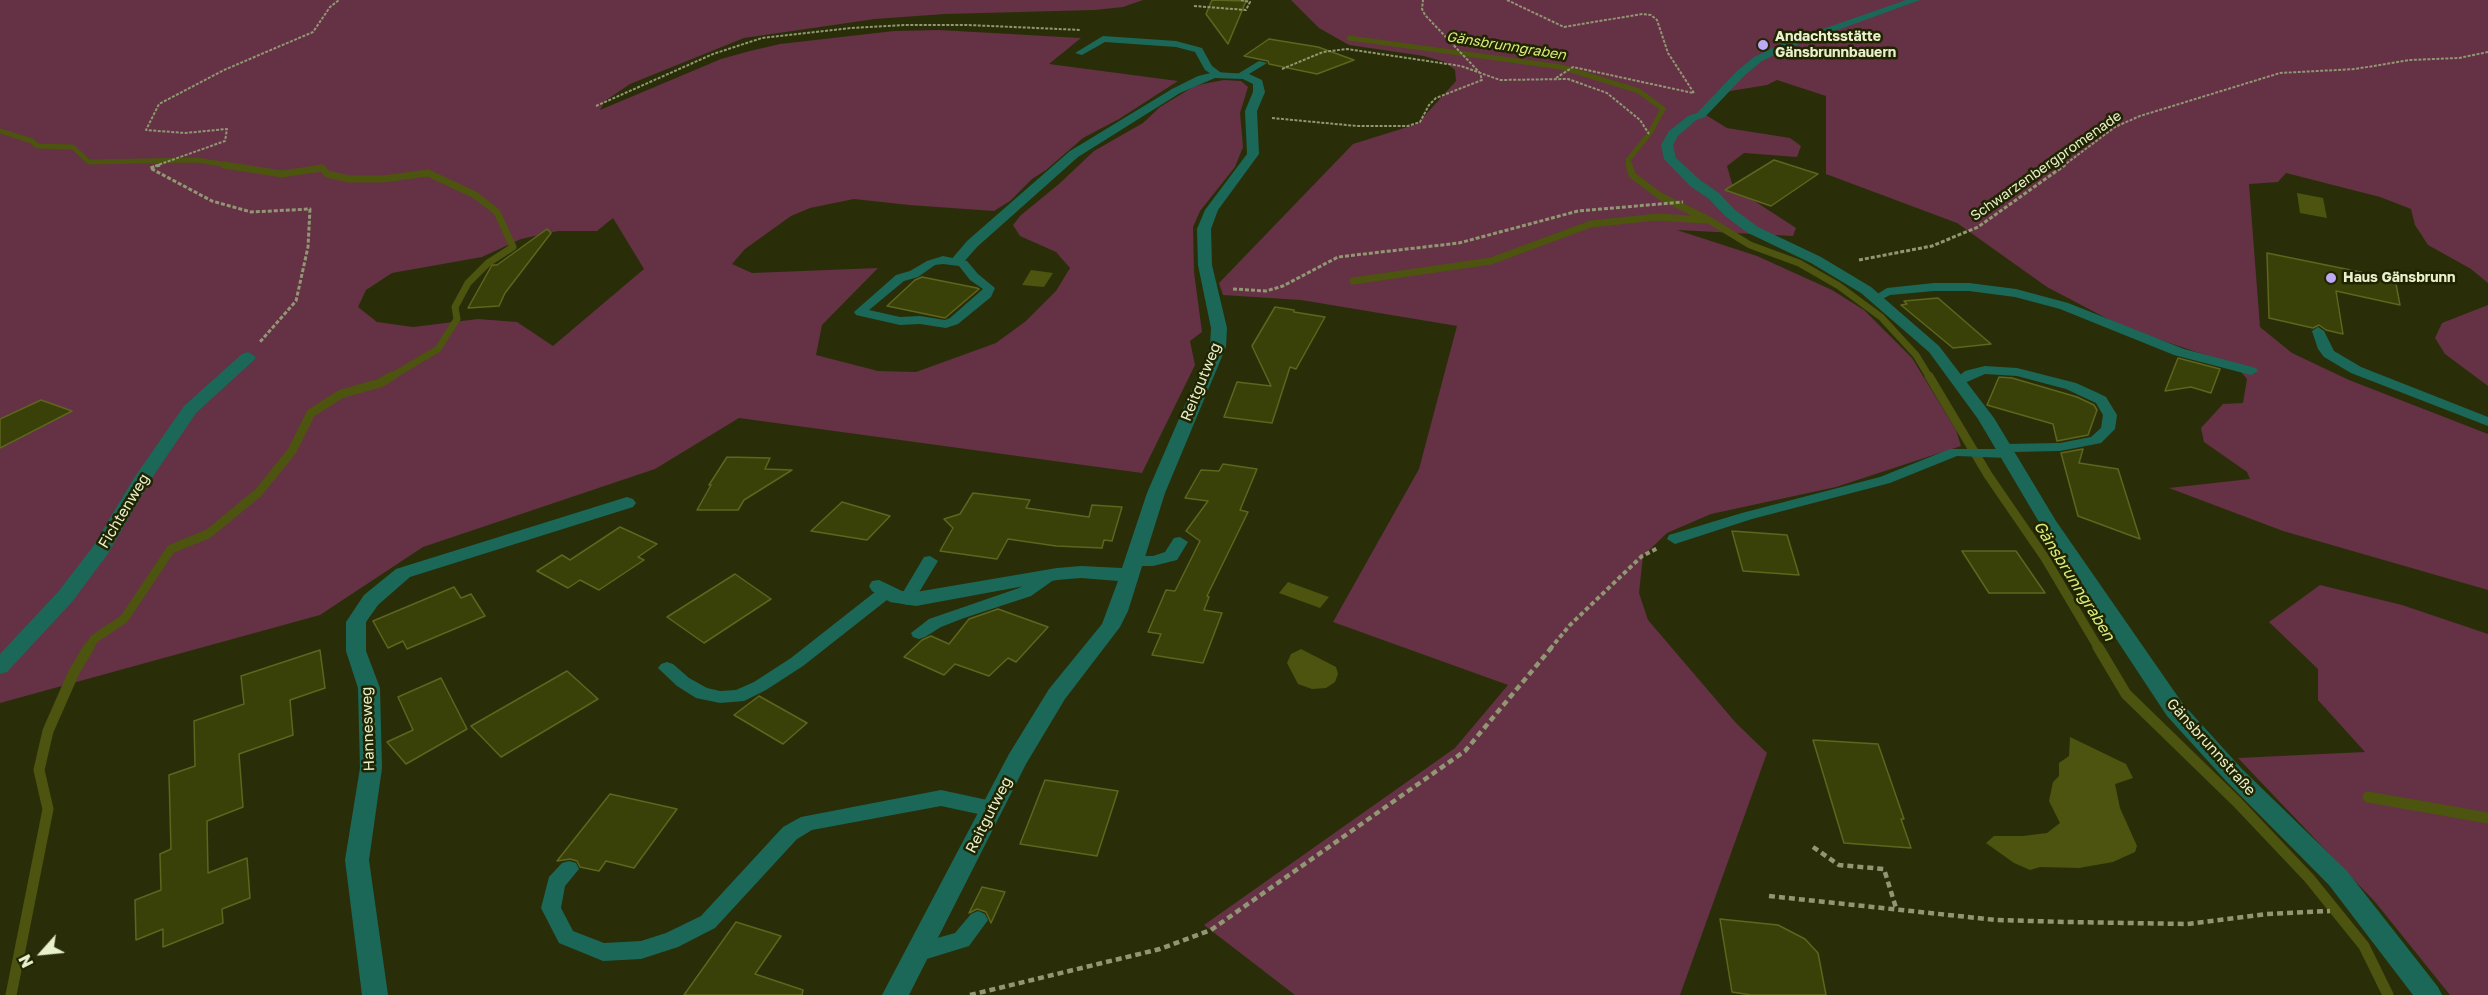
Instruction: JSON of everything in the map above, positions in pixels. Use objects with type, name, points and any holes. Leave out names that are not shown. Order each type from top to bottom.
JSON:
[{"type":"street","points":[[1692,118],[1701,115],[1741,72],[1758,59],[1787,45],[1915,0]]},
{"type":"street","points":[[957,261],[983,234],[1074,154],[1203,78],[1241,75]]},
{"type":"street","name":"Reitgutweg","points":[[896,995],[1017,760],[1057,694],[1110,627],[1118,611],[1160,482],[1218,347],[1219,328],[1203,245],[1204,229],[1212,210],[1253,154],[1254,137],[1250,117],[1260,84],[1255,78],[1241,75]]},
{"type":"street","name":"Gänsbrunnstraße","points":[[1692,118],[1673,134],[1667,145],[1667,152],[1675,165],[1753,230],[1829,268],[1877,298],[1923,338],[1960,381],[2006,451],[2053,530],[2175,710],[2234,775],[2338,879],[2429,995]]},
{"type":"street","name":"Fichtenweg","points":[[0,667],[65,597],[100,551],[143,478],[190,410],[248,357]]},
{"type":"street","name":"Hannesweg","points":[[375,995],[357,860],[371,768],[369,688],[356,651],[356,622],[371,600],[403,573],[627,503]]},
{"type":"street","points":[[883,589],[906,598],[929,598],[1049,575],[1132,568]]},
{"type":"lane","points":[[1079,53],[1103,39],[1176,44],[1199,50],[1208,68],[1219,75]]},
{"type":"lane","points":[[1241,75],[1262,63]]},
{"type":"lane","points":[[938,261],[957,261],[967,266],[974,277],[989,290],[951,323],[889,320],[860,312],[900,278],[938,261]]},
{"type":"lane","points":[[1877,298],[1887,292],[1934,287],[1969,287],[2016,293],[2064,306],[2179,352],[2251,371]]},
{"type":"lane","points":[[2318,331],[2322,346],[2329,354],[2356,370],[2488,422]]},
{"type":"lane","points":[[1675,539],[1747,516],[1878,482],[1955,452],[1983,453],[2060,447],[2096,440],[2108,429],[2110,415],[2101,400],[2071,386],[2017,372],[1985,370],[1970,374],[1960,381]]},
{"type":"lane","points":[[1132,568],[1171,555],[1180,542]]},
{"type":"lane","points":[[906,598],[930,561]]},
{"type":"lane","points":[[919,633],[945,619],[1025,592],[1049,575]]},
{"type":"lane","points":[[667,668],[683,682],[702,693],[720,697],[738,696],[760,686],[797,662],[883,589]]},
{"type":"lane","points":[[570,869],[556,883],[550,908],[566,937],[603,951],[641,950],[671,941],[708,922],[734,897],[785,837],[808,823],[941,798],[992,809]]},
{"type":"lane","points":[[917,953],[962,940],[978,920]]},
{"type":"path","points":[[248,357],[296,301],[308,247],[310,209],[251,212],[212,201],[150,168],[225,141],[227,129],[184,133],[146,130],[159,104],[224,70],[313,32],[330,7],[339,0]]},
{"type":"path","points":[[1194,6],[1246,10],[1250,2],[1241,0]]},
{"type":"path","points":[[1250,117],[1367,126],[1408,126],[1420,122],[1429,105],[1436,98],[1482,81],[1480,73],[1423,11],[1423,0]]},
{"type":"path","points":[[1507,0],[1564,27],[1642,14],[1651,15],[1657,20],[1668,52],[1694,93],[1698,107],[1696,115],[1692,118]]},
{"type":"path","points":[[596,106],[713,54],[762,38],[834,29],[904,25],[1087,30]]},
{"type":"path","points":[[1310,58],[1323,52],[1347,49],[1461,66],[1500,80],[1568,79],[1607,93],[1640,120],[1648,132]]},
{"type":"path","name":"Schwarzenbergpromenade","points":[[1829,268],[1932,246],[1968,232],[2015,202],[2115,127],[2140,116],[2274,74],[2355,69],[2410,60],[2469,57],[2488,52]]},
{"type":"path","points":[[1555,78],[1573,67],[1694,93]]},
{"type":"path","points":[[1211,291],[1230,289],[1266,291],[1283,286],[1338,257],[1459,243],[1578,211],[1678,202]]},
{"type":"path","points":[[970,995],[1160,949],[1210,930],[1465,751],[1570,625],[1642,556],[1675,539]]},
{"type":"path","points":[[1813,847],[1839,865],[1884,869],[1896,908]]},
{"type":"path","points":[[1769,896],[1996,920],[2187,924],[2307,912]]},
{"type":"shaded area","points":[[0,0],[1143,0],[1123,7],[1095,10],[945,14],[875,19],[744,38],[630,84],[605,101],[600,110],[721,59],[750,51],[780,44],[894,31],[939,30],[1081,38],[1049,64],[1178,81],[1119,119],[1083,138],[1032,179],[1010,201],[994,211],[854,199],[810,208],[791,216],[745,249],[732,264],[752,273],[878,268],[822,325],[816,355],[878,371],[916,372],[996,343],[1026,321],[1056,291],[1070,268],[1056,252],[1020,236],[1013,225],[1021,215],[1094,151],[1143,123],[1160,107],[1193,87],[1224,80],[1241,81],[1248,87],[1240,113],[1243,147],[1235,167],[1200,211],[1193,227],[1194,272],[1202,332],[1190,341],[1195,365],[1142,473],[739,418],[655,469],[423,547],[320,615],[0,703]],"holes":[[[613,218],[644,269],[553,346],[517,322],[478,319],[413,327],[377,322],[358,307],[366,290],[392,273],[482,257],[521,239],[558,231],[597,231]]]},
{"type":"shaded area","points":[[1291,0],[2488,0],[2488,283],[2471,269],[2428,245],[2415,225],[2411,209],[2380,197],[2286,173],[2278,182],[2249,184],[2260,327],[2292,353],[2349,380],[2488,434],[2488,590],[2283,531],[2169,488],[2250,479],[2247,472],[2204,442],[2201,428],[2223,404],[2243,403],[2247,379],[2235,365],[2125,328],[2047,287],[1957,223],[1826,174],[1826,96],[1777,80],[1767,85],[1718,93],[1701,112],[1727,128],[1790,138],[1801,146],[1797,157],[1744,153],[1727,166],[1733,187],[1796,228],[1793,236],[1677,230],[1757,256],[1832,290],[1864,310],[1912,358],[1956,430],[1961,446],[1836,487],[1711,514],[1667,533],[1643,556],[1639,593],[1648,620],[1736,723],[1767,753],[1680,995],[1295,995],[1204,925],[1455,748],[1508,685],[1333,622],[1419,469],[1457,326],[1301,300],[1223,295],[1219,283],[1353,144],[1417,124],[1456,81],[1455,70],[1445,62],[1424,56],[1349,45],[1319,28]]},
{"type":"shaded area","points":[[2297,193],[2323,198],[2327,218],[2300,213]]},
{"type":"shaded area","points":[[1031,270],[1053,273],[1044,287],[1022,285]]},
{"type":"shaded area","points":[[2488,305],[2488,386],[2445,354],[2435,338],[2442,323]]},
{"type":"shaded area","points":[[1288,582],[1329,597],[1320,608],[1279,593]]},
{"type":"shaded area","points":[[2320,585],[2402,605],[2488,634],[2488,995],[2450,995],[2376,903],[2238,758],[2365,752],[2318,700],[2318,669],[2269,622]]},
{"type":"shaded area","points":[[1301,649],[1336,667],[1338,674],[1335,682],[1326,688],[1312,689],[1298,684],[1287,663],[1291,654]]},
{"type":"shaded area","points":[[2070,737],[2126,764],[2133,778],[2115,784],[2120,808],[2137,846],[2135,852],[2113,862],[2079,868],[2040,867],[2030,870],[2014,863],[1986,843],[1994,836],[2047,833],[2060,823],[2049,801],[2053,782],[2059,776],[2059,763],[2069,756]]},
{"type":"building","points":[[1212,0],[1246,1],[1228,44],[1206,14]]},
{"type":"building","points":[[1269,39],[1318,47],[1354,60],[1317,74],[1244,56]]},
{"type":"building","points":[[1774,160],[1818,174],[1771,206],[1725,190]]},
{"type":"building","points":[[547,229],[551,233],[505,293],[499,306],[468,308],[492,265],[497,265]]},
{"type":"building","points":[[2267,253],[2395,279],[2400,305],[2336,291],[2343,334],[2326,330],[2319,325],[2313,328],[2269,318]]},
{"type":"building","points":[[922,277],[979,289],[945,318],[887,306],[915,280]]},
{"type":"building","points":[[1938,298],[1991,344],[1953,348],[1901,305],[1907,304],[1904,301]]},
{"type":"building","points":[[1275,307],[1325,317],[1296,369],[1290,367],[1272,423],[1224,417],[1237,382],[1271,386],[1252,346]]},
{"type":"building","points":[[2178,358],[2220,369],[2211,393],[2191,387],[2165,391]]},
{"type":"building","points":[[1999,377],[2012,378],[2077,397],[2094,405],[2097,410],[2088,435],[2057,441],[2053,424],[1987,405]]},
{"type":"building","points":[[41,400],[72,411],[0,448],[0,419]]},
{"type":"building","points":[[2083,449],[2079,463],[2118,469],[2140,539],[2078,516],[2061,453]]},
{"type":"building","points":[[727,457],[770,458],[765,469],[792,470],[744,500],[738,510],[697,510],[711,485],[709,485]]},
{"type":"building","points":[[1223,464],[1257,469],[1240,510],[1248,512],[1207,596],[1209,597],[1204,610],[1222,613],[1203,663],[1152,655],[1161,634],[1148,632],[1166,590],[1175,591],[1200,541],[1186,531],[1208,501],[1185,498],[1201,470],[1219,471]]},
{"type":"building","points":[[973,493],[1030,500],[1026,508],[1089,517],[1092,505],[1122,507],[1112,541],[1104,540],[1102,548],[1056,546],[1008,539],[997,559],[940,551],[953,528],[944,519],[960,514]]},
{"type":"building","points":[[842,502],[890,516],[867,540],[811,531]]},
{"type":"building","points":[[620,527],[657,544],[638,557],[644,560],[599,590],[580,580],[568,588],[537,571],[562,555],[570,560]]},
{"type":"building","points":[[1732,531],[1787,535],[1799,575],[1743,571]]},
{"type":"building","points":[[1962,551],[2016,551],[2045,593],[1989,593]]},
{"type":"building","points":[[735,574],[771,599],[704,643],[667,617]]},
{"type":"building","points":[[454,587],[461,598],[471,594],[485,616],[407,649],[403,641],[388,648],[373,621]]},
{"type":"building","points":[[998,609],[1048,627],[1016,662],[1008,658],[989,676],[955,664],[944,675],[904,657],[922,640],[931,636],[949,644],[969,619]]},
{"type":"building","points":[[320,650],[325,688],[290,700],[293,735],[239,754],[243,807],[207,821],[208,873],[247,858],[250,898],[222,909],[223,923],[163,947],[163,929],[136,940],[135,900],[161,890],[160,854],[171,849],[169,775],[195,766],[194,721],[244,704],[241,676]]},
{"type":"building","points":[[567,671],[598,699],[501,757],[471,726]]},
{"type":"building","points":[[441,678],[467,729],[406,764],[387,742],[413,730],[398,697]]},
{"type":"building","points":[[759,696],[807,723],[783,744],[734,715]]},
{"type":"building","points":[[1813,740],[1878,744],[1904,819],[1901,819],[1911,848],[1844,843]]},
{"type":"building","points":[[1045,780],[1118,791],[1097,856],[1020,844]]},
{"type":"building","points":[[610,794],[677,809],[634,868],[606,861],[599,871],[580,867],[577,861],[570,859],[557,861]]},
{"type":"building","points":[[982,887],[1005,892],[991,923],[986,912],[977,909],[969,913]]},
{"type":"building","points":[[1720,919],[1778,925],[1805,939],[1818,953],[1826,995],[1751,995],[1732,992]]},
{"type":"building","points":[[736,922],[781,936],[755,974],[803,990],[802,995],[684,995]]},
{"type":"waterway","name":"Gänsbrunngraben","points":[[1349,38],[1561,67],[1639,91],[1663,109],[1650,133],[1628,160],[1630,166]]},
{"type":"waterway","points":[[0,131],[32,141],[37,146],[73,147],[89,162],[197,160],[234,166]]},
{"type":"waterway","points":[[224,165],[282,174],[322,168],[327,174],[349,179],[383,179],[428,173],[475,195],[497,212],[513,247],[488,263],[468,283],[455,307],[457,319],[438,349],[389,378]]},
{"type":"waterway","name":"Gänsbrunngraben","points":[[1629,165],[1632,175],[1660,196],[1709,220],[1750,245],[1799,263],[1839,286],[1881,317],[1916,355],[1930,378]]},
{"type":"waterway","name":"Gänsbrunngraben","points":[[1353,281],[1491,261],[1591,224],[1657,217],[1705,220]]},
{"type":"waterway","points":[[88,649],[94,639],[124,619],[171,549],[208,534],[258,493],[292,451],[311,413],[341,394],[380,383],[392,376]]},
{"type":"waterway","name":"Gänsbrunngraben","points":[[1929,376],[1988,475],[2045,558],[2099,649]]},
{"type":"waterway","points":[[11,995],[48,809],[39,770],[48,731],[74,672],[89,647]]},
{"type":"waterway","name":"Gänsbrunngraben","points":[[2098,647],[2126,694],[2237,802],[2309,878],[2364,946],[2388,995]]},
{"type":"waterway","points":[[2368,797],[2488,818]]},
{"type":"place","name":"Andachtsstätte Gänsbrunnbauern","points":[[1763,45]]},
{"type":"place","name":"Haus Gänsbrunn","points":[[2331,278]]}]
